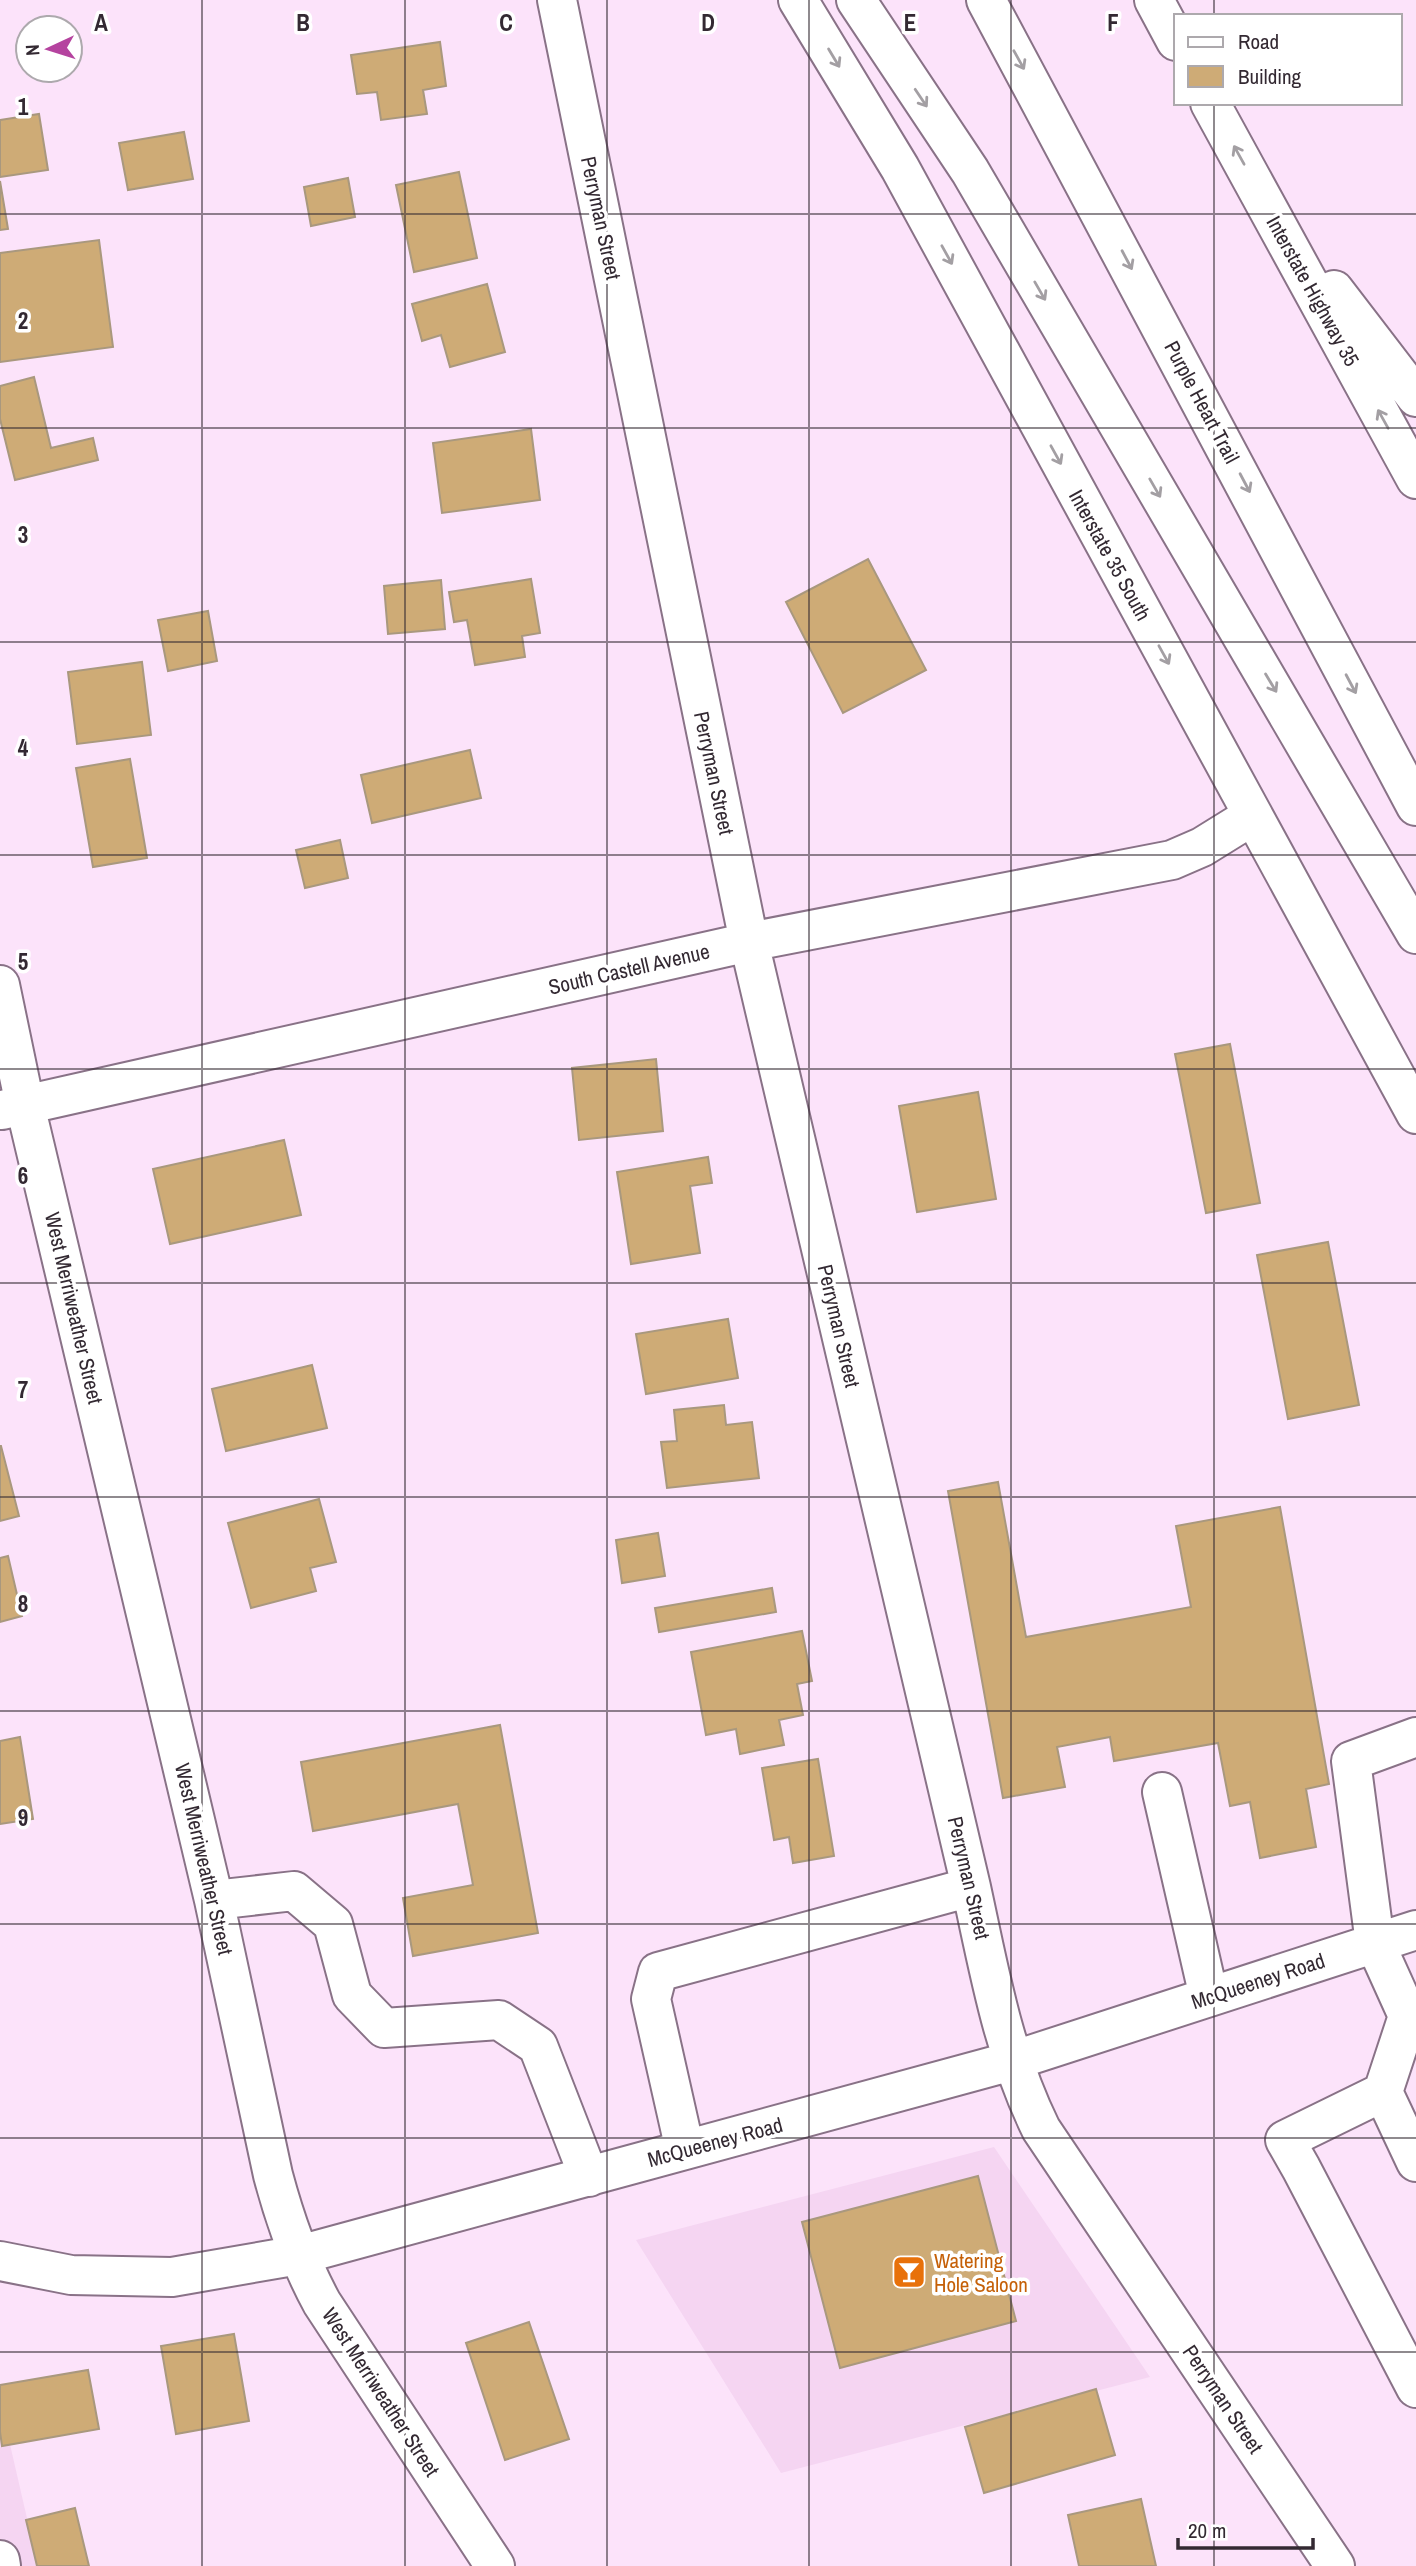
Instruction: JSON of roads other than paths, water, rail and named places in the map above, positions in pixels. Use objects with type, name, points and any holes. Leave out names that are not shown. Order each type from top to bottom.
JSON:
[{"type":"main road","name":"Perryman Street","points":[[557,0],[749,942],[1012,2061],[1041,2129],[1335,2566]]},
{"type":"main road","name":"Interstate 35 South","points":[[798,0],[900,168],[1416,1114]]},
{"type":"main road","points":[[856,0],[970,171],[1416,934]]},
{"type":"main road","name":"Purple Heart Trail","points":[[986,0],[1066,145],[1416,806]]},
{"type":"main road","points":[[1154,0],[1174,37]]},
{"type":"main road","name":"Interstate Highway 35","points":[[1211,105],[1416,479]]},
{"type":"main road","points":[[1259,192],[1416,397]]},
{"type":"main road","name":"South Castell Avenue","points":[[13,1107],[749,942],[1172,860],[1202,847],[1252,816]]},
{"type":"main road","name":"West Merriweather Street","points":[[0,985],[13,1107],[214,1900],[284,2216],[322,2303],[495,2566]]},
{"type":"main road","points":[[1416,1737],[1351,1761],[1376,1942],[1412,2019],[1383,2092],[1284,2140],[1416,2388]]},
{"type":"main road","points":[[1162,1792],[1209,1997]]},
{"type":"main road","points":[[685,2150],[651,1999],[658,1972],[971,1887]]},
{"type":"main road","points":[[214,1900],[294,1891],[333,1924],[352,1995],[384,2028],[499,2020],[538,2046],[589,2176]]},
{"type":"main road","name":"McQueeney Road","points":[[0,2261],[71,2275],[172,2277],[299,2255],[1012,2061],[1416,1930]]},
{"type":"main road","points":[[1383,2092],[1416,2162]]},
{"type":"main road","points":[[0,2560],[1,2566]]},
{"type":"place","name":"Watering Hole Saloon","points":[[909,2272]]}]
